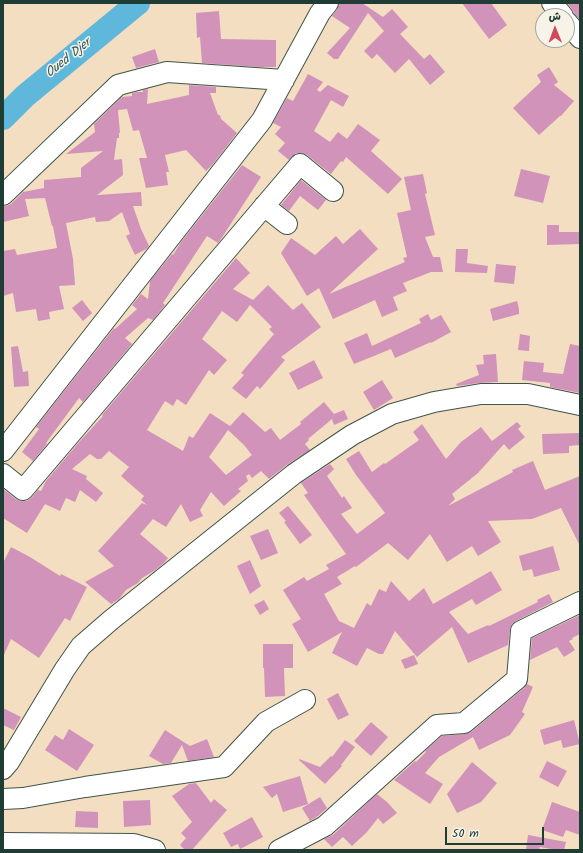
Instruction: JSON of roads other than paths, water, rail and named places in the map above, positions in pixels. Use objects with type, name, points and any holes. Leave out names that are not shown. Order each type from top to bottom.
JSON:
[{"type":"street","points":[[3,451],[262,120],[320,13],[328,3]]},
{"type":"street","points":[[3,195],[118,85],[167,72],[284,80]]},
{"type":"street","points":[[3,474],[23,490],[300,164],[333,191]]},
{"type":"street","points":[[264,206],[287,224]]},
{"type":"street","points":[[3,769],[9,762],[65,669],[81,646],[111,620],[294,474],[352,435],[392,414],[434,402],[481,394],[528,394],[580,405]]},
{"type":"street","points":[[279,850],[325,826],[437,725],[464,724],[517,679],[521,631],[580,602]]},
{"type":"street","points":[[3,799],[23,798],[85,787],[224,767],[266,722],[305,700]]},
{"type":"street","points":[[3,843],[134,844],[155,850]]},
{"type":"waterway","name":"Oued Djer","points":[[3,118],[25,96],[138,3]]}]
